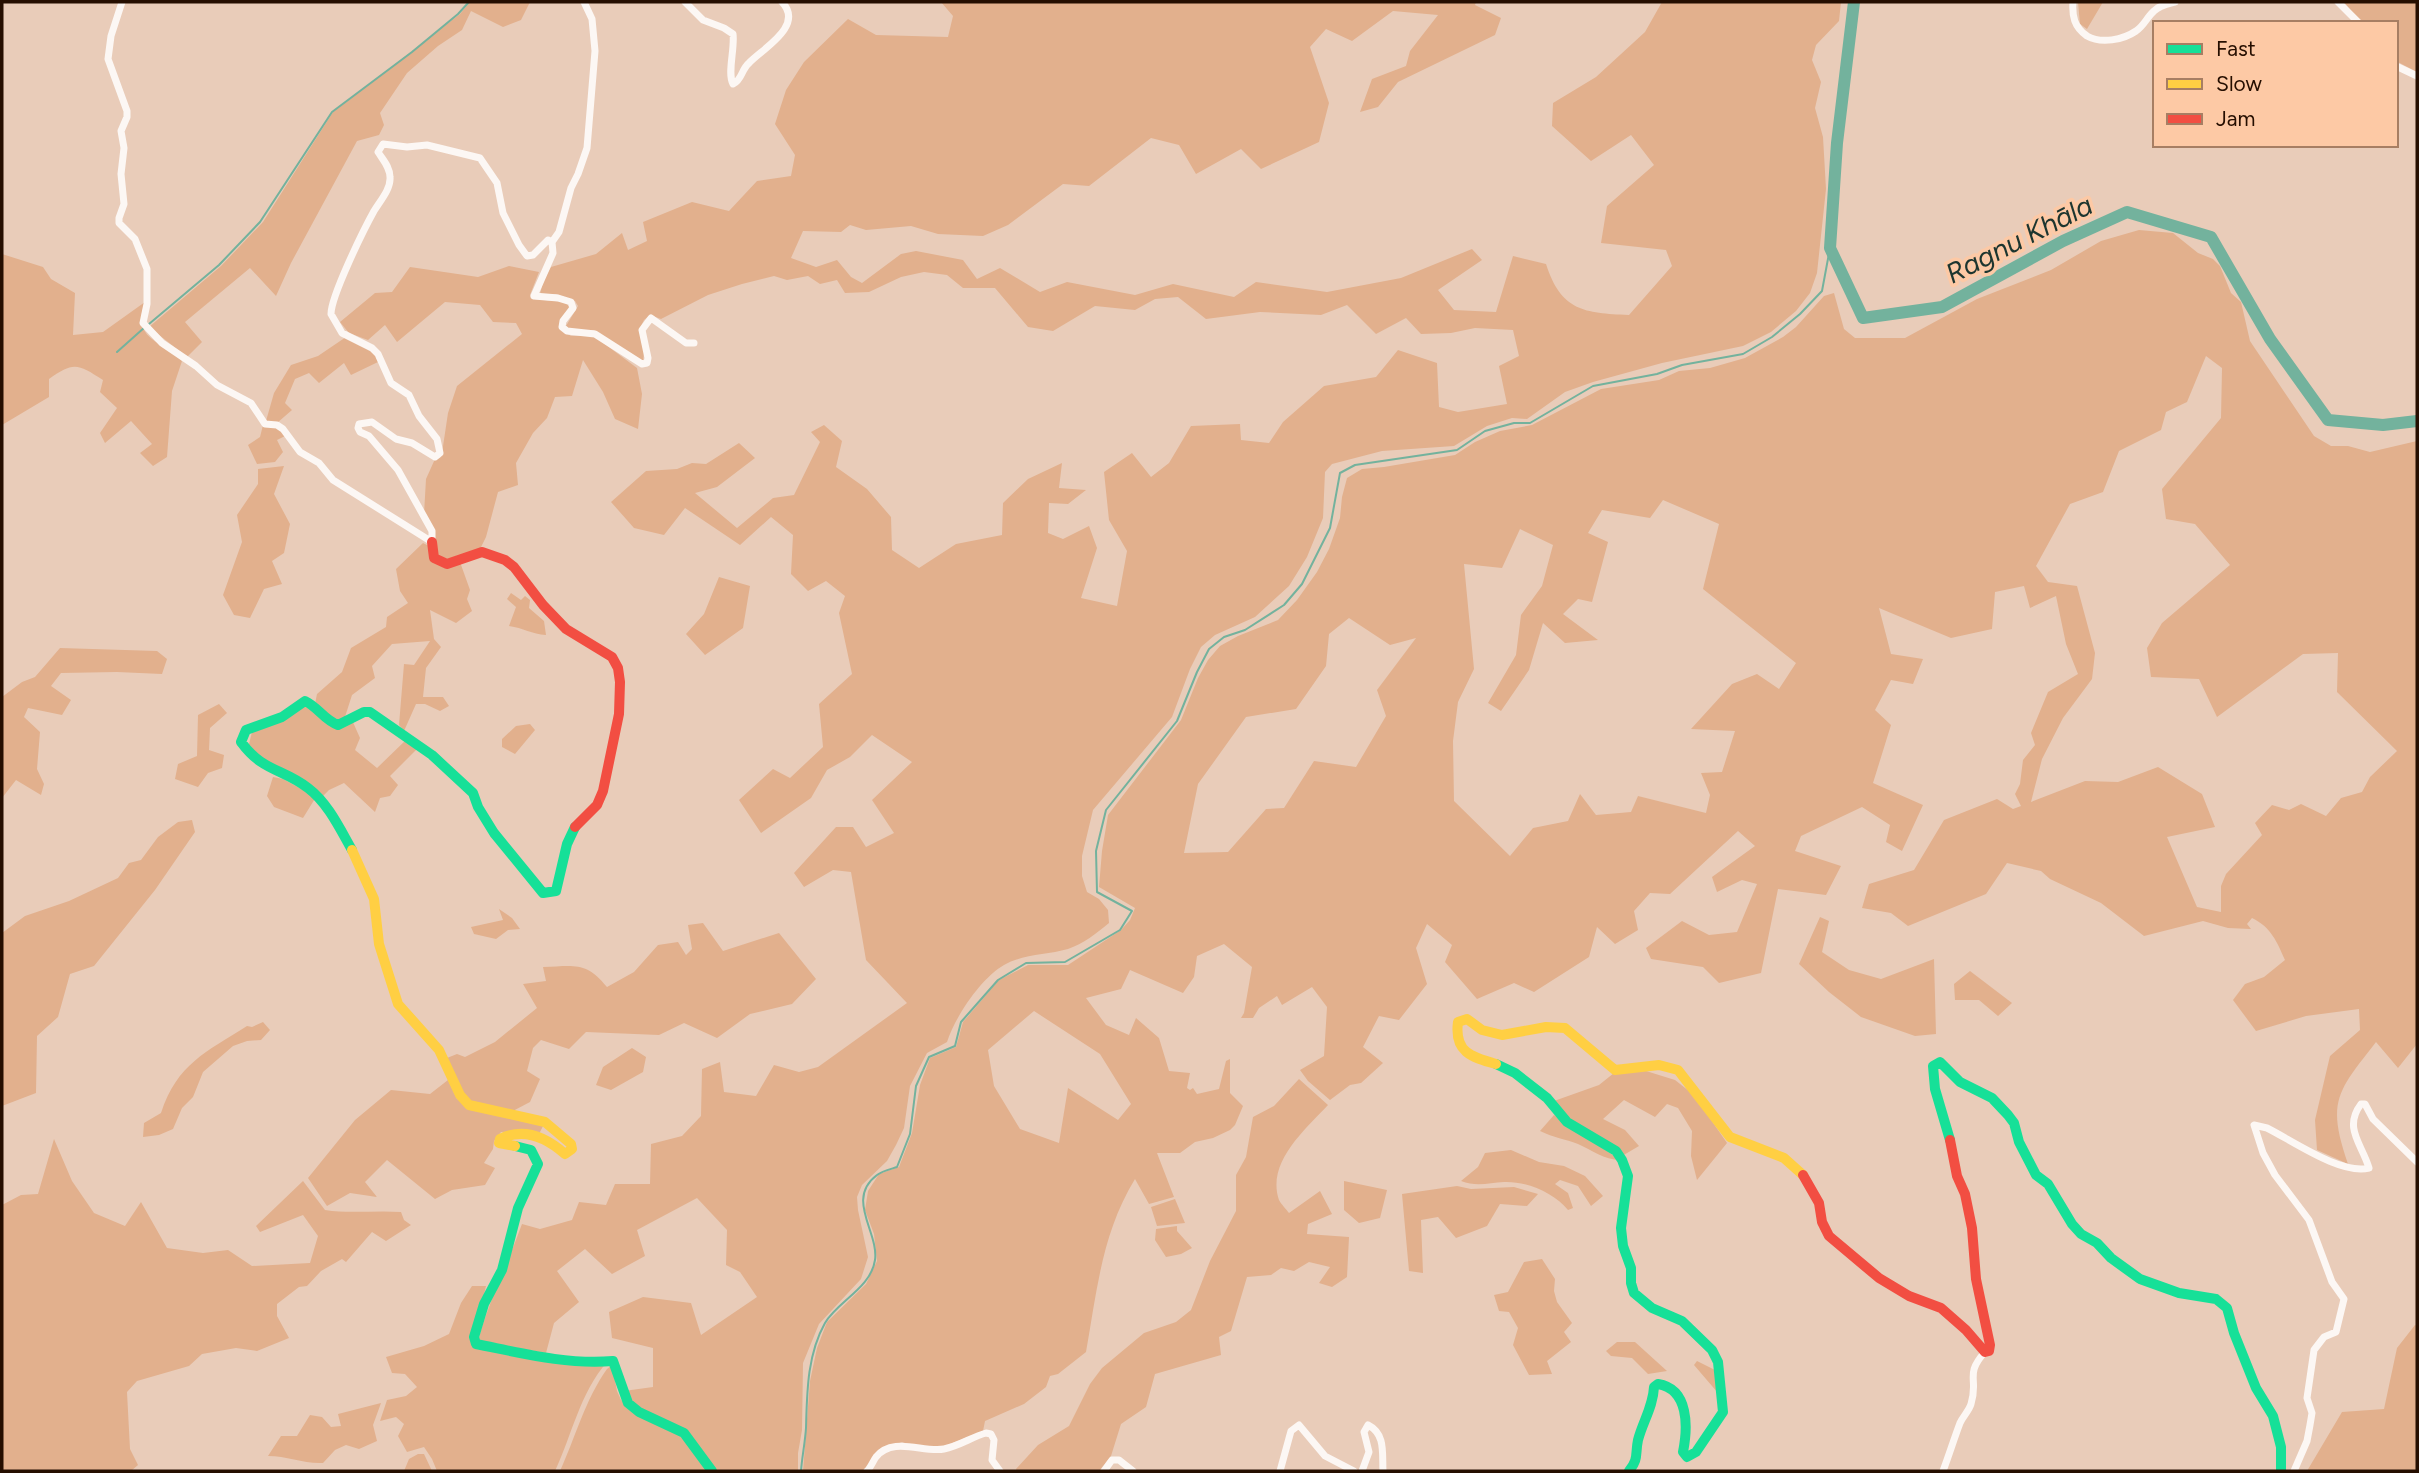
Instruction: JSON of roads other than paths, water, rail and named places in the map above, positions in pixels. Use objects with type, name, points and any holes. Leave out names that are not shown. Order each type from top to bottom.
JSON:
[{"type":"street","points":[[122,2],[111,36],[108,59],[127,111],[121,131],[124,148],[121,174],[124,204],[119,223],[135,239],[147,268],[147,304],[143,323],[162,343],[196,366],[217,385],[251,403],[265,424],[284,429],[300,452],[319,463],[333,480],[432,542]]},
{"type":"street","points":[[584,2],[592,19],[595,51],[587,148],[571,188],[559,232],[552,242],[553,253],[534,296],[571,302],[573,307],[562,327],[567,331],[595,334],[642,364],[647,363],[648,358],[642,330],[651,318],[686,343],[694,343]]},
{"type":"street","points":[[685,2],[703,20],[733,34],[734,59],[730,78],[733,84],[740,80],[747,63],[764,52],[782,33],[788,14],[782,2]]},
{"type":"street","points":[[2073,2],[2074,22],[2079,30],[2096,40],[2107,40],[2135,32],[2153,11],[2162,5],[2175,2]]},
{"type":"street","points":[[2338,2],[2356,21]]},
{"type":"street","points":[[2398,67],[2417,76]]},
{"type":"street","points":[[552,242],[548,240],[533,255],[527,256],[503,214],[497,183],[480,158],[428,145],[407,147],[383,144],[378,152],[390,173],[389,185],[373,213],[336,294],[331,314],[342,333],[372,348],[378,354],[391,383],[409,395],[440,446],[440,453],[435,457],[412,443],[396,439],[372,422],[362,422],[358,428],[364,435],[369,436],[398,470],[432,531],[433,558],[447,564],[482,552],[505,560],[514,567],[543,606],[566,629],[612,657],[617,664],[620,675],[617,727],[601,797],[596,807],[573,828],[556,891],[543,892],[537,888],[494,833],[473,793],[462,782],[398,729],[370,712],[364,712],[338,725],[330,723],[311,702],[305,701],[282,718],[246,729],[242,734],[242,742],[259,764],[299,782],[323,803],[371,891],[378,912],[376,928],[398,1004],[440,1051],[460,1098],[469,1105],[545,1122],[571,1143],[572,1149],[565,1154],[554,1144],[537,1136],[508,1135],[500,1139],[499,1143],[503,1146],[528,1147],[536,1156],[538,1164],[518,1208],[502,1270],[482,1311],[474,1337],[476,1344],[547,1358],[590,1363],[613,1361],[619,1368],[620,1388],[634,1409],[678,1429],[688,1437],[712,1471]]},
{"type":"street","points":[[1629,1471],[1636,1462],[1642,1426],[1653,1402],[1654,1387],[1658,1384],[1676,1389],[1687,1434],[1683,1452],[1687,1457],[1696,1452],[1723,1412],[1718,1362],[1712,1350],[1686,1325],[1651,1308],[1634,1293],[1631,1283],[1632,1268],[1623,1246],[1621,1228],[1628,1176],[1616,1151],[1567,1122],[1547,1098],[1515,1073],[1465,1052],[1456,1036],[1458,1022],[1463,1019],[1482,1030],[1502,1035],[1546,1027],[1565,1028],[1615,1070],[1659,1065],[1678,1070],[1730,1137],[1784,1158],[1806,1178],[1819,1203],[1822,1222],[1829,1236],[1878,1278],[1909,1296],[1941,1308],[1975,1339],[1985,1352]]},
{"type":"street","points":[[1943,1471],[1961,1420],[1970,1407],[1974,1364],[1989,1351],[1990,1345],[1976,1279],[1972,1228],[1965,1194],[1957,1176],[1947,1124],[1933,1079],[1933,1066],[1940,1062],[1960,1082],[1992,1098],[2008,1115],[2036,1175],[2048,1184],[2081,1234],[2098,1243],[2111,1258],[2140,1279],[2179,1293],[2216,1299],[2227,1308],[2256,1388],[2273,1416],[2281,1447],[2280,1471]]},
{"type":"street","points":[[2294,1471],[2306,1441],[2312,1413],[2307,1398],[2314,1350],[2324,1337],[2336,1332],[2344,1299],[2336,1291],[2309,1220],[2275,1175],[2263,1153],[2254,1125],[2267,1128],[2345,1167],[2364,1169],[2369,1168],[2355,1137],[2352,1123],[2361,1104],[2365,1104],[2373,1119],[2417,1162]]},
{"type":"street","points":[[1280,1471],[1291,1431],[1298,1424],[1325,1456],[1354,1471]]},
{"type":"street","points":[[1362,1471],[1368,1452],[1364,1432],[1368,1425],[1375,1429],[1382,1440],[1383,1471]]},
{"type":"street","points":[[867,1471],[878,1455],[889,1449],[904,1445],[930,1451],[945,1449],[986,1433],[991,1434],[994,1440],[992,1460],[1000,1471]]},
{"type":"street","points":[[1104,1471],[1112,1460],[1119,1460],[1133,1471]]},
{"type":"waterway","points":[[149,324],[219,265],[260,222],[332,112],[412,52],[469,2]]},
{"type":"waterway","name":"Ragnu Khāla","points":[[1854,2],[1837,143],[1830,248],[1863,318],[1942,307],[2063,241],[2127,212],[2211,237],[2270,339],[2328,420],[2383,425],[2417,421]]},
{"type":"waterway","points":[[801,1471],[809,1374],[819,1335],[831,1315],[861,1286],[872,1270],[875,1249],[863,1205],[864,1194],[868,1184],[877,1175],[897,1167],[910,1134],[916,1086],[929,1057],[955,1046],[961,1022],[998,980],[1026,963],[1065,962],[1120,930],[1132,911],[1097,892],[1096,851],[1106,810],[1177,721],[1209,649],[1224,637],[1245,630],[1284,605],[1302,584],[1330,528],[1340,473],[1355,465],[1457,450],[1485,431],[1514,423],[1530,423],[1593,386],[1743,354],[1772,337],[1822,291],[1830,248]]},
{"type":"waterway","points":[[117,352],[145,327]]}]
